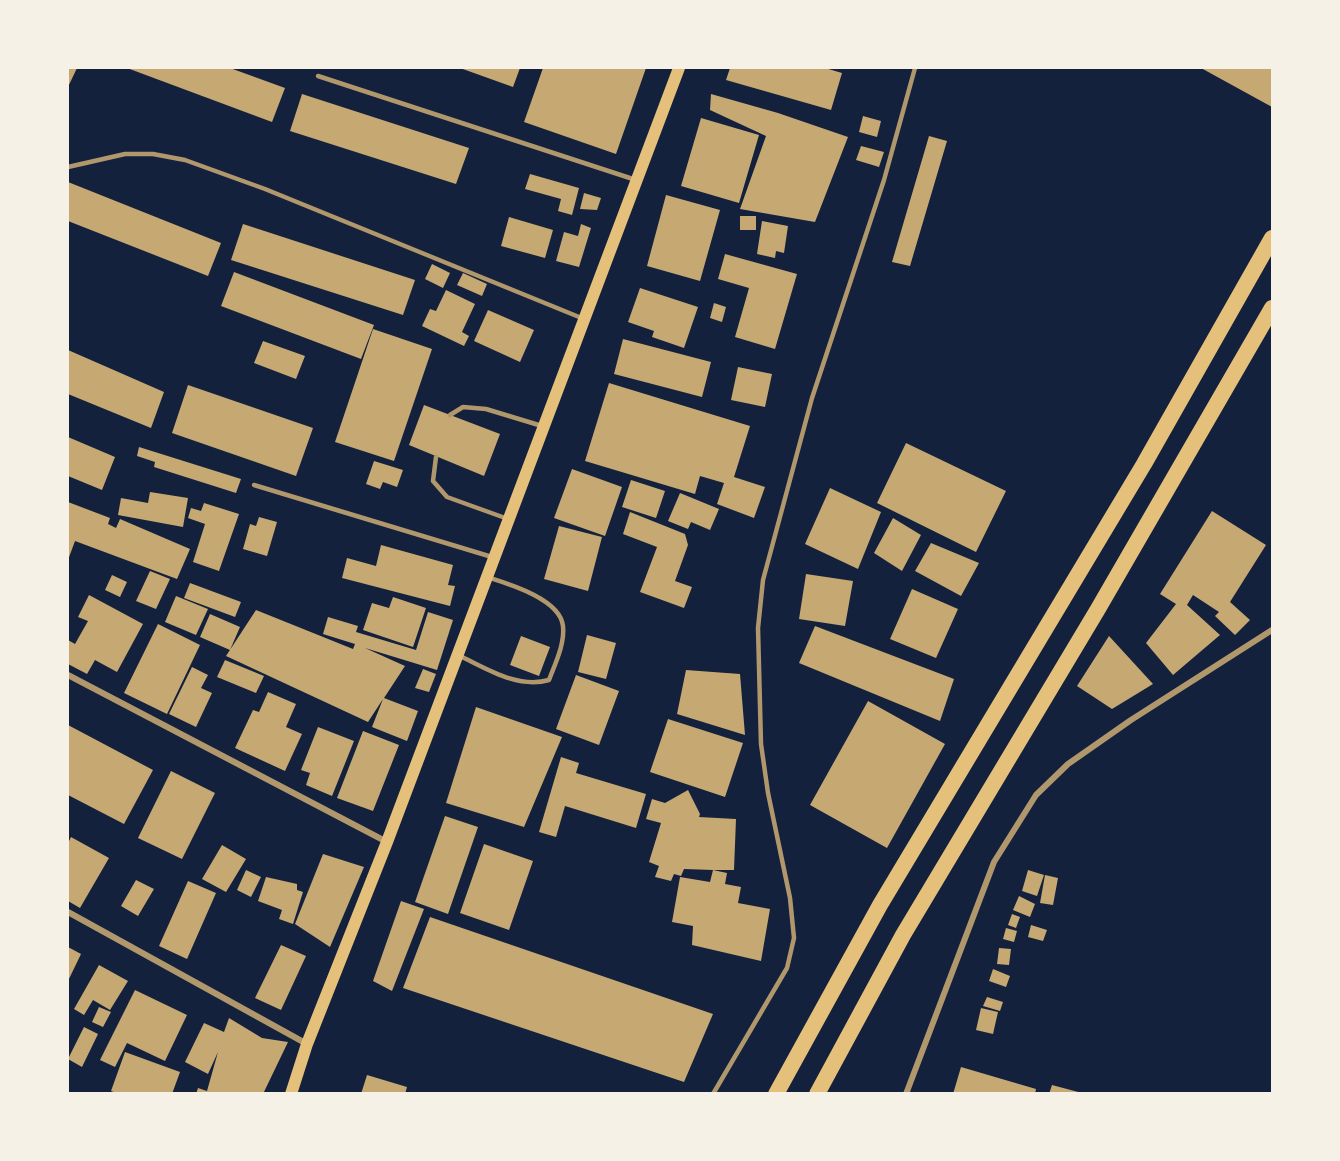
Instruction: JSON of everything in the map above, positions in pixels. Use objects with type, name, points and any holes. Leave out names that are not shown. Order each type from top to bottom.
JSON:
[{"type":"highway","points":[[776,1094],[880,905],[1144,464],[1272,238]]},
{"type":"highway","points":[[817,1094],[903,935],[987,790],[1098,609],[1272,308]]},
{"type":"main road","points":[[291,1094],[307,1044],[387,842],[679,68]]},
{"type":"street","points":[[906,1094],[994,862],[1036,795],[1068,764],[1131,720],[1272,630]]},
{"type":"street","points":[[68,675],[387,842]]},
{"type":"street","points":[[68,912],[307,1044]]},
{"type":"lane","points":[[714,1094],[787,968],[794,938],[790,898],[768,793],[761,744],[758,628],[763,580],[812,398],[884,180],[915,68]]},
{"type":"lane","points":[[318,76],[636,180]]},
{"type":"lane","points":[[68,167],[125,154],[153,154],[185,160],[265,189],[584,319]]},
{"type":"lane","points":[[450,415],[462,407],[486,410],[543,426]]},
{"type":"lane","points":[[436,457],[433,480],[447,497],[508,519]]},
{"type":"lane","points":[[254,485],[494,558]]},
{"type":"lane","points":[[457,655],[502,676],[534,684],[549,680],[559,654],[563,624],[552,606],[522,589],[487,577]]},
{"type":"building","points":[[68,68],[77,68],[68,87]]},
{"type":"building","points":[[127,68],[230,68],[285,88],[272,122]]},
{"type":"building","points":[[460,68],[520,68],[513,87]]},
{"type":"building","points":[[543,68],[646,68],[616,154],[524,122]]},
{"type":"building","points":[[730,68],[825,68],[842,73],[831,110],[726,80]]},
{"type":"building","points":[[1201,68],[1272,68],[1272,107]]},
{"type":"building","points":[[302,94],[469,148],[456,184],[290,131]]},
{"type":"building","points":[[711,94],[778,113],[848,137],[815,222],[740,209],[766,136],[710,110]]},
{"type":"building","points":[[863,116],[881,121],[877,137],[859,132]]},
{"type":"building","points":[[701,118],[759,135],[739,203],[681,186]]},
{"type":"building","points":[[929,136],[947,141],[910,266],[892,262]]},
{"type":"building","points":[[861,146],[884,152],[879,167],[856,160]]},
{"type":"building","points":[[530,174],[579,188],[572,215],[558,211],[561,199],[525,189]]},
{"type":"building","points":[[68,182],[221,243],[208,276],[68,221]]},
{"type":"building","points":[[584,193],[601,198],[597,210],[580,209]]},
{"type":"building","points":[[666,195],[720,210],[700,281],[647,266]]},
{"type":"building","points":[[740,216],[756,216],[756,230],[740,230]]},
{"type":"building","points":[[509,217],[553,230],[545,258],[501,246]]},
{"type":"building","points":[[762,221],[788,226],[784,253],[776,251],[775,258],[757,254]]},
{"type":"building","points":[[243,224],[415,280],[403,315],[231,260]]},
{"type":"building","points":[[581,224],[591,228],[579,267],[556,261],[564,232],[578,236]]},
{"type":"building","points":[[725,254],[797,274],[775,349],[735,337],[749,288],[718,279]]},
{"type":"building","points":[[432,264],[450,273],[443,288],[425,279]]},
{"type":"building","points":[[234,272],[374,325],[361,359],[221,306]]},
{"type":"building","points":[[463,273],[487,284],[482,296],[457,285]]},
{"type":"building","points":[[640,288],[698,307],[684,348],[652,337],[654,331],[628,322]]},
{"type":"building","points":[[446,290],[475,304],[462,332],[469,336],[464,346],[422,326],[430,309],[436,311]]},
{"type":"building","points":[[714,303],[726,307],[722,322],[710,318]]},
{"type":"building","points":[[488,310],[534,330],[520,362],[474,341]]},
{"type":"building","points":[[373,329],[432,349],[394,461],[335,442]]},
{"type":"building","points":[[623,339],[711,362],[702,397],[614,374]]},
{"type":"building","points":[[263,341],[305,356],[296,379],[254,363]]},
{"type":"building","points":[[68,350],[164,392],[151,428],[68,394]]},
{"type":"building","points":[[738,367],[772,374],[765,407],[731,400]]},
{"type":"building","points":[[609,383],[750,426],[734,477],[765,487],[754,518],[717,504],[724,483],[700,476],[695,494],[585,461]]},
{"type":"building","points":[[188,385],[313,428],[296,476],[172,433]]},
{"type":"building","points":[[424,405],[500,434],[484,476],[409,445]]},
{"type":"building","points":[[68,437],[115,457],[102,490],[68,476]]},
{"type":"building","points":[[906,443],[1006,491],[976,552],[877,503]]},
{"type":"building","points":[[139,447],[241,479],[236,493],[154,467],[155,462],[137,456]]},
{"type":"building","points":[[374,461],[403,470],[397,487],[383,482],[380,489],[366,484]]},
{"type":"building","points":[[572,469],[622,487],[605,536],[554,518]]},
{"type":"building","points":[[631,480],[665,491],[656,518],[622,507]]},
{"type":"building","points":[[830,488],[881,512],[858,569],[805,544]]},
{"type":"building","points":[[150,492],[188,498],[183,527],[118,515],[121,498],[148,503]]},
{"type":"building","points":[[680,493],[719,509],[710,530],[691,522],[688,529],[668,521]]},
{"type":"building","points":[[68,502],[110,518],[108,524],[116,528],[120,519],[190,549],[177,579],[75,541],[68,560]]},
{"type":"building","points":[[204,503],[239,514],[219,571],[193,562],[205,524],[188,518],[191,508],[201,511]]},
{"type":"building","points":[[1212,511],[1266,545],[1230,602],[1250,620],[1235,635],[1215,616],[1219,612],[1193,595],[1187,605],[1220,635],[1173,675],[1146,643],[1176,604],[1160,594]]},
{"type":"building","points":[[630,512],[685,534],[688,545],[675,581],[692,587],[684,608],[640,592],[657,547],[623,534]]},
{"type":"building","points":[[259,517],[277,522],[267,556],[243,549],[250,524],[256,526]]},
{"type":"building","points":[[893,518],[921,535],[902,571],[874,553]]},
{"type":"building","points":[[559,526],[602,537],[588,591],[544,579]]},
{"type":"building","points":[[931,543],[979,563],[961,596],[915,571]]},
{"type":"building","points":[[381,545],[453,565],[448,585],[455,586],[450,606],[342,578],[347,558],[376,566]]},
{"type":"building","points":[[150,571],[170,579],[156,609],[136,601]]},
{"type":"building","points":[[806,574],[853,581],[845,626],[799,619]]},
{"type":"building","points":[[112,575],[127,582],[120,597],[105,590]]},
{"type":"building","points":[[190,583],[241,602],[235,617],[184,598]]},
{"type":"building","points":[[912,589],[958,609],[936,658],[890,639]]},
{"type":"building","points":[[89,595],[143,624],[117,672],[95,660],[87,674],[68,664],[68,640],[75,644],[88,621],[78,617]]},
{"type":"building","points":[[176,596],[208,609],[196,635],[165,622]]},
{"type":"building","points":[[393,597],[426,608],[413,647],[363,630],[372,603],[389,608]]},
{"type":"building","points":[[256,610],[353,649],[355,644],[323,634],[328,617],[358,626],[356,632],[416,650],[428,612],[453,620],[437,670],[365,648],[405,666],[384,698],[418,711],[407,741],[372,727],[383,699],[368,722],[226,656]]},
{"type":"building","points":[[210,614],[240,627],[230,650],[200,637]]},
{"type":"building","points":[[158,624],[200,645],[167,714],[124,693]]},
{"type":"building","points":[[815,626],[954,679],[940,721],[799,663]]},
{"type":"building","points":[[587,635],[616,643],[606,679],[578,672]]},
{"type":"building","points":[[521,636],[550,647],[539,676],[510,665]]},
{"type":"building","points":[[1109,636],[1153,684],[1112,709],[1077,686]]},
{"type":"building","points":[[225,660],[264,676],[256,693],[217,677]]},
{"type":"building","points":[[192,667],[208,675],[201,688],[212,693],[196,727],[169,714]]},
{"type":"building","points":[[423,669],[436,674],[429,692],[415,688]]},
{"type":"building","points":[[686,670],[740,674],[745,735],[677,714]]},
{"type":"building","points":[[576,675],[619,691],[599,745],[556,729]]},
{"type":"building","points":[[268,692],[296,704],[286,727],[302,734],[285,771],[235,748],[253,710],[259,712]]},
{"type":"building","points":[[868,701],[945,744],[887,848],[810,805]]},
{"type":"building","points":[[476,707],[562,737],[524,827],[446,803]]},
{"type":"building","points":[[668,719],[743,743],[725,797],[650,772]]},
{"type":"building","points":[[68,725],[153,770],[124,824],[68,795]]},
{"type":"building","points":[[318,727],[354,741],[332,796],[306,785],[310,773],[301,770]]},
{"type":"building","points":[[363,731],[399,745],[373,811],[337,798]]},
{"type":"building","points":[[561,757],[579,763],[576,773],[646,794],[636,828],[565,806],[556,837],[539,832]]},
{"type":"building","points":[[171,771],[215,793],[182,859],[138,838]]},
{"type":"building","points":[[688,790],[700,814],[699,817],[736,819],[734,870],[684,869],[681,876],[674,874],[671,881],[655,877],[659,866],[649,862],[661,823],[646,819],[652,799],[665,803]]},
{"type":"building","points":[[445,816],[478,827],[448,914],[415,902]]},
{"type":"building","points":[[71,837],[109,858],[80,908],[68,901],[68,843]]},
{"type":"building","points":[[484,844],[533,861],[509,930],[460,913]]},
{"type":"building","points":[[222,845],[246,859],[226,892],[202,879]]},
{"type":"building","points":[[323,854],[364,867],[330,947],[295,924]]},
{"type":"building","points":[[246,870],[261,877],[251,897],[237,890]]},
{"type":"building","points":[[713,870],[727,873],[725,884],[741,887],[738,903],[770,909],[761,961],[692,945],[693,926],[672,922],[680,877],[710,882]]},
{"type":"building","points":[[1028,870],[1044,875],[1037,896],[1022,891]]},
{"type":"building","points":[[1045,875],[1058,878],[1053,905],[1040,903]]},
{"type":"building","points":[[266,877],[297,884],[297,890],[303,892],[293,924],[279,919],[282,910],[258,901]]},
{"type":"building","points":[[136,880],[154,889],[138,916],[121,906]]},
{"type":"building","points":[[188,881],[216,893],[187,959],[159,946]]},
{"type":"building","points":[[1019,896],[1035,904],[1030,917],[1013,910]]},
{"type":"building","points":[[401,901],[424,909],[392,991],[373,981]]},
{"type":"building","points":[[1012,914],[1020,917],[1016,928],[1008,925]]},
{"type":"building","points":[[430,917],[713,1014],[684,1082],[403,988]]},
{"type":"building","points":[[1031,925],[1047,930],[1043,941],[1028,937]]},
{"type":"building","points":[[1006,928],[1017,931],[1014,942],[1003,939]]},
{"type":"building","points":[[281,945],[306,956],[281,1010],[255,998]]},
{"type":"building","points":[[68,947],[81,954],[68,981]]},
{"type":"building","points":[[999,948],[1011,949],[1009,965],[997,964]]},
{"type":"building","points":[[99,965],[128,981],[110,1010],[93,1000],[84,1015],[74,1009]]},
{"type":"building","points":[[993,969],[1010,976],[1006,987],[989,981]]},
{"type":"building","points":[[135,990],[187,1015],[165,1061],[127,1043],[115,1067],[100,1060]]},
{"type":"building","points":[[987,997],[1003,1002],[1000,1011],[983,1006]]},
{"type":"building","points":[[99,1007],[111,1012],[103,1027],[92,1022]]},
{"type":"building","points":[[981,1008],[998,1012],[993,1034],[976,1030]]},
{"type":"building","points":[[229,1018],[262,1038],[288,1042],[263,1094],[196,1094],[198,1088],[207,1091],[218,1052],[208,1074],[185,1062],[204,1023],[224,1032]]},
{"type":"building","points":[[84,1027],[98,1034],[82,1067],[68,1059]]},
{"type":"building","points":[[125,1052],[180,1072],[172,1094],[119,1094],[111,1091]]},
{"type":"building","points":[[961,1067],[1036,1089],[1035,1094],[953,1094]]},
{"type":"building","points":[[367,1075],[407,1087],[405,1094],[361,1094]]},
{"type":"building","points":[[1052,1085],[1082,1093],[1082,1094],[1049,1094]]}]
